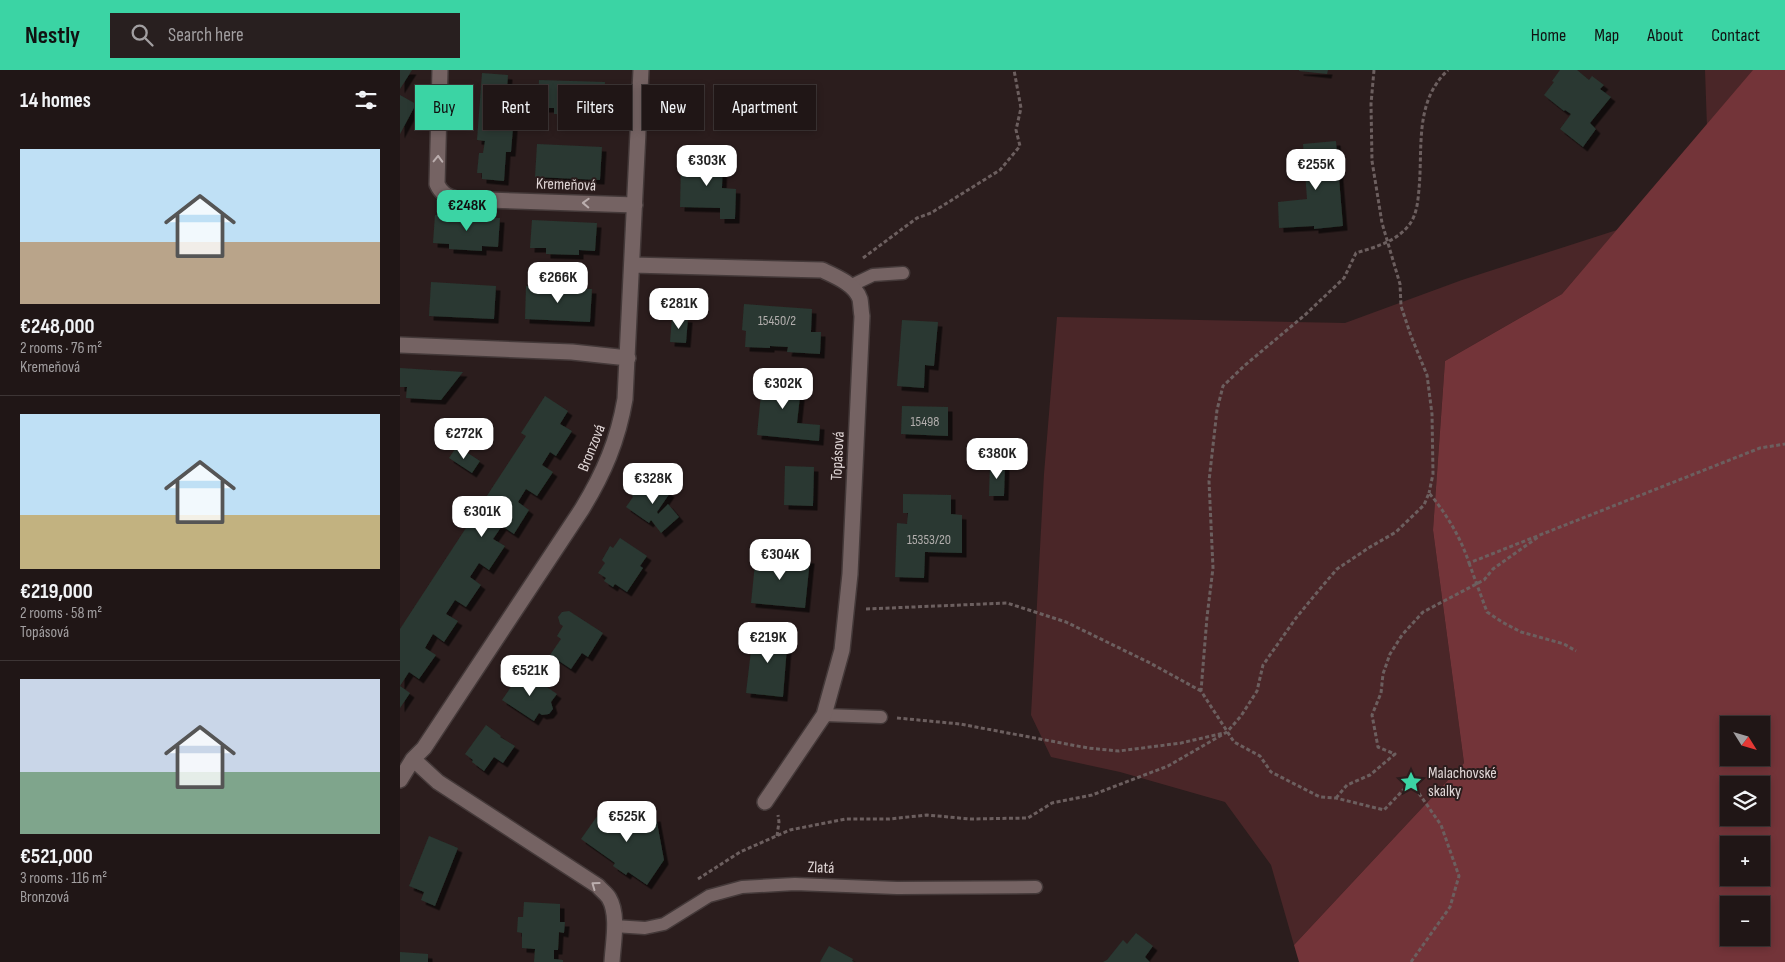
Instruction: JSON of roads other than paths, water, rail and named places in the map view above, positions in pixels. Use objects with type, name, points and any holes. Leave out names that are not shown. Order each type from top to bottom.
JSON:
[{"type":"street","name":"Kremeňová","points":[[440,70],[437,184],[440,191],[448,197],[456,199],[635,205]]},
{"type":"street","name":"Bronzová","points":[[400,780],[407,760],[424,748],[595,487],[615,444],[625,399],[628,358],[641,70]]},
{"type":"street","name":"Topásová","points":[[632,265],[822,270],[850,286],[860,298],[862,316],[848,610],[842,650],[824,716],[765,802]]},
{"type":"street","points":[[400,345],[572,352],[628,358]]},
{"type":"street","points":[[407,760],[598,886],[608,896],[613,907],[612,962]]},
{"type":"lane","points":[[850,286],[872,276],[903,273]]},
{"type":"lane","points":[[824,716],[881,717]]},
{"type":"lane","name":"Zlatá","points":[[614,926],[645,928],[664,924],[709,896],[742,887],[794,884],[897,888],[1036,887]]},
{"type":"place","name":"Malachovské skalky","points":[[1411,782]]}]
